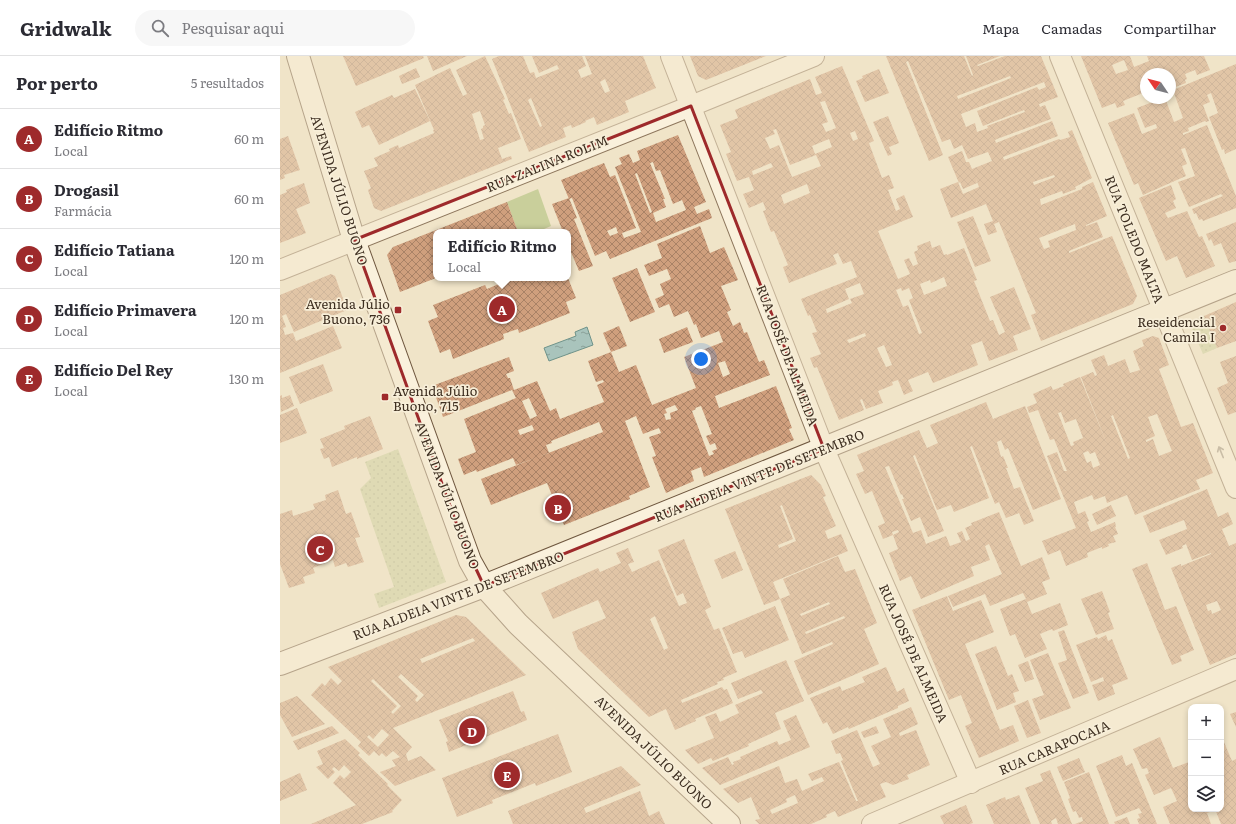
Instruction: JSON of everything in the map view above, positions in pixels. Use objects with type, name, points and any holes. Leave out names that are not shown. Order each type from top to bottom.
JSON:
[{"type":"street","name":"AVENIDA JÚLIO BUONO","points":[[298,56],[354,240],[470,561],[484,586],[518,624],[729,824]]},
{"type":"street","name":"RUA JOSÉ DE ALMEIDA","points":[[671,56],[824,448],[971,783]]},
{"type":"street","name":"RUA ZALINA ROLIM","points":[[280,270],[814,56]]},
{"type":"street","name":"RUA TOLEDO MALTA","points":[[1060,56],[1236,488]]},
{"type":"street","name":"RUA ALDEIA VINTE DE SETEMBRO","points":[[280,664],[484,586],[1236,281]]},
{"type":"street","name":"RUA CARAPOCAIA","points":[[872,824],[1236,669]]},
{"type":"highlighted area","points":[[691,106],[824,449],[484,586],[462,539],[354,240]]},
{"type":"green space","points":[[538,189],[551,226],[544,229],[517,229],[507,202]]},
{"type":"green space","points":[[1204,316],[1217,348],[1203,354],[1189,322]]},
{"type":"green space","points":[[398,449],[446,582],[379,608],[374,594],[394,587],[360,489],[371,478],[365,462]]},
{"type":"water","points":[[587,327],[593,345],[549,361],[544,348],[576,336],[575,332]]},
{"type":"building","points":[[343,56],[423,56],[424,58],[356,86]]},
{"type":"building","points":[[427,56],[467,56],[433,71]]},
{"type":"building","points":[[485,56],[505,99],[503,100],[509,114],[511,113],[521,139],[498,148],[502,159],[511,156],[512,159],[381,211],[374,208],[368,190],[371,188],[364,171],[378,166],[374,158],[390,151],[389,149],[398,145],[399,148],[434,133],[415,85],[450,68],[463,96],[467,94],[456,70]],"holes":[[[480,111],[485,125],[481,129],[484,139],[480,140],[472,114]]]},
{"type":"building","points":[[499,56],[523,56],[530,73],[534,72],[536,78],[559,69],[557,65],[539,73],[532,56],[582,56],[586,66],[578,70],[581,78],[592,74],[585,56],[643,56],[656,88],[625,101],[629,112],[597,125],[594,117],[572,128],[571,125],[563,128],[566,137],[529,152],[492,59]],"holes":[[[605,79],[610,91],[605,93],[600,82]],[[531,98],[542,126],[540,127],[528,100]]]},
{"type":"building","points":[[690,56],[766,56],[706,80],[698,76]]},
{"type":"building","points":[[886,56],[964,56],[972,76],[973,75],[966,56],[1000,56],[977,65],[978,66],[1005,56],[1041,56],[1058,97],[1039,104],[1040,107],[1045,105],[1051,119],[997,139],[995,140],[996,143],[1052,121],[1058,136],[1003,157],[1004,160],[1059,139],[1070,137],[1068,132],[1072,130],[1092,178],[1075,187],[1076,189],[1063,194],[1062,191],[1040,199],[1041,205],[1082,189],[1082,187],[1093,182],[1107,216],[1086,226],[1097,222],[1103,237],[1069,251],[1069,253],[1112,236],[1137,296],[1133,304],[1041,341],[1031,315],[1036,313],[999,222],[994,224],[997,232],[988,235],[984,224],[993,221],[986,204],[951,218],[940,189],[958,182],[963,194],[979,187],[976,179],[977,183],[963,189],[948,157],[962,151],[966,162],[969,162],[972,169],[992,161],[988,152],[968,159],[962,145],[954,149],[950,139],[942,142],[908,61],[906,62],[943,155],[929,161]],"holes":[[[1010,76],[1011,78],[958,99],[957,96]],[[1044,82],[1046,87],[1039,90],[1037,87],[977,111],[983,126],[1024,110],[1025,112],[987,126],[988,128],[977,132],[975,123],[966,127],[961,114]],[[1054,175],[1055,177],[1034,185],[1033,182]],[[1075,224],[1076,230],[1048,241],[1050,247],[1044,249],[1039,238]]]},
{"type":"building","points":[[1081,56],[1130,56],[1134,67],[1149,61],[1147,56],[1204,56],[1210,70],[1197,75],[1195,70],[1185,74],[1187,79],[1185,80],[1186,83],[1176,87],[1176,68],[1140,68],[1140,94],[1123,101],[1125,105],[1117,108],[1115,103],[1102,108]],"holes":[[[1124,60],[1128,70],[1116,74],[1112,65]]]},
{"type":"building","points":[[1236,64],[1236,149],[1225,154],[1224,149],[1222,150],[1209,117],[1218,113],[1211,93],[1207,95],[1210,102],[1203,105],[1209,121],[1205,121],[1188,128],[1189,131],[1183,133],[1183,135],[1207,125],[1236,196],[1236,208],[1203,221],[1202,219],[1199,220],[1196,213],[1194,214],[1192,209],[1223,196],[1221,194],[1189,207],[1178,182],[1195,176],[1185,148],[1181,149],[1187,164],[1182,166],[1186,176],[1143,195],[1138,183],[1134,185],[1108,123],[1134,113],[1142,134],[1157,128],[1156,124],[1145,128],[1137,108],[1147,104],[1167,104],[1174,122],[1183,118],[1176,98],[1176,89]]},
{"type":"building","points":[[842,66],[874,141],[869,143],[882,178],[889,175],[894,188],[888,190],[896,211],[900,209],[896,199],[904,195],[913,217],[878,231],[898,279],[910,274],[904,260],[909,258],[913,266],[918,264],[914,252],[918,250],[917,246],[930,241],[932,248],[940,245],[944,255],[964,248],[977,280],[974,281],[990,321],[993,320],[999,335],[1005,332],[990,297],[1014,287],[1031,329],[1013,336],[1018,350],[989,361],[982,341],[971,345],[978,365],[933,383],[928,372],[908,380],[913,391],[904,395],[898,380],[892,382],[893,385],[878,391],[883,403],[866,409],[862,399],[860,400],[864,410],[839,420],[817,367],[814,368],[810,358],[821,354],[812,333],[817,332],[801,299],[857,277],[851,261],[843,264],[838,253],[833,255],[837,264],[789,283],[783,267],[788,265],[774,231],[771,232],[763,211],[766,210],[763,202],[749,208],[743,194],[754,190],[749,177],[737,181],[726,154],[731,152],[720,125],[738,118],[735,110],[810,79],[816,95],[822,93],[815,77]],"holes":[[[825,101],[836,128],[826,132],[822,124],[828,122],[820,102]],[[776,129],[790,165],[816,155],[821,166],[792,177],[779,145],[770,149],[765,138],[775,134],[773,130]],[[855,131],[858,139],[853,141],[850,133]],[[829,139],[832,147],[815,154],[812,146]],[[771,163],[773,167],[753,175],[752,171]],[[807,184],[810,193],[784,204],[781,195]],[[944,277],[947,286],[924,295],[920,284],[930,280],[931,283]],[[860,283],[864,294],[850,299],[852,303],[827,313],[826,309],[849,299],[845,289]],[[901,288],[902,291],[909,288],[913,298],[909,300],[922,333],[919,334],[908,305],[903,307],[896,290]],[[865,333],[866,336],[849,343],[847,340]],[[884,345],[892,365],[886,367],[877,348]]]},
{"type":"building","points":[[416,68],[420,77],[402,84],[399,76]]},
{"type":"building","points":[[879,69],[889,93],[865,102],[856,81],[863,78],[862,76]]},
{"type":"building","points":[[415,89],[430,121],[379,145],[369,125],[362,128],[355,112],[392,95],[394,98]]},
{"type":"building","points":[[888,116],[899,143],[889,147],[892,154],[888,156],[873,122]]},
{"type":"building","points":[[678,135],[706,202],[694,207],[697,214],[709,209],[712,218],[610,259],[606,251],[595,256],[572,198],[569,199],[561,180],[604,163],[610,177],[615,175],[636,228],[622,233],[624,238],[641,232],[615,167],[622,164],[619,158],[629,154],[633,163],[640,160],[637,151]],"holes":[[[653,162],[656,171],[660,170],[673,204],[682,200],[686,210],[656,222],[653,213],[666,207],[663,199],[665,199],[650,163]],[[637,173],[652,212],[650,213],[635,174]],[[616,227],[618,233],[610,236],[607,231]]]},
{"type":"building","points":[[288,136],[300,170],[284,175],[285,178],[280,180],[280,139]]},
{"type":"building","points":[[304,183],[310,203],[296,209],[306,233],[280,243],[280,195],[287,192],[286,190]]},
{"type":"building","points":[[1171,185],[1176,199],[1173,201],[1176,208],[1165,213],[1168,218],[1187,211],[1199,237],[1202,236],[1215,266],[1186,278],[1177,256],[1166,261],[1139,198]]},
{"type":"building","points":[[569,198],[577,218],[574,219],[593,266],[579,271],[571,252],[571,229],[562,229],[552,204]]},
{"type":"building","points":[[507,202],[517,229],[439,229]]},
{"type":"building","points":[[973,216],[991,261],[975,267],[957,222]]},
{"type":"building","points":[[1236,222],[1236,261],[1229,263],[1221,243],[1214,246],[1211,239],[1209,241],[1206,234]]},
{"type":"building","points":[[700,226],[710,253],[724,247],[738,280],[721,286],[731,310],[727,312],[733,326],[740,322],[744,333],[747,332],[759,362],[764,360],[770,375],[715,396],[719,408],[776,386],[792,428],[789,429],[794,440],[704,477],[701,467],[691,471],[694,481],[666,493],[652,457],[656,456],[649,437],[661,433],[659,428],[643,434],[636,416],[625,421],[650,487],[629,496],[630,499],[564,525],[547,483],[491,505],[481,479],[540,456],[516,465],[513,458],[477,472],[476,470],[464,475],[458,459],[476,452],[464,419],[516,398],[512,390],[443,417],[432,386],[509,357],[514,371],[506,374],[508,378],[510,378],[514,390],[537,381],[550,411],[556,408],[560,419],[604,402],[597,385],[604,382],[603,380],[596,382],[588,361],[611,352],[619,372],[636,365],[652,405],[696,388],[684,357],[723,342],[719,331],[701,338],[696,324],[694,325],[688,311],[674,317],[669,304],[659,308],[655,299],[664,295],[660,284],[671,279],[667,269],[649,276],[644,265],[662,258],[657,244]],"holes":[[[725,361],[730,374],[723,377],[718,363]],[[529,398],[537,416],[530,419],[522,401]],[[675,405],[678,410],[670,413],[671,419],[666,420],[664,414],[667,413],[665,409]],[[701,406],[712,434],[706,436],[710,445],[715,443],[717,449],[712,451],[714,454],[709,456],[692,411],[696,409],[695,408]],[[599,422],[603,432],[549,453],[546,445],[552,443],[551,441]],[[532,425],[534,430],[520,435],[518,430]]]},
{"type":"building","points":[[433,231],[433,279],[400,292],[387,255],[393,247]]},
{"type":"building","points":[[637,268],[655,312],[630,322],[612,278]]},
{"type":"building","points":[[331,274],[335,276],[347,310],[294,332],[286,314],[282,316],[286,327],[283,328],[285,335],[293,333],[296,341],[333,326],[342,348],[280,373],[280,295]]},
{"type":"building","points":[[500,281],[569,281],[576,298],[566,302],[570,313],[519,333],[518,329],[503,334],[504,339],[453,359],[450,349],[440,353],[428,321],[438,317],[433,305],[485,285],[487,289],[501,283]]},
{"type":"building","name":"Reseidencial Camila I","points":[[1236,302],[1236,341],[1217,348],[1204,316]]},
{"type":"building","points":[[619,326],[627,346],[611,352],[603,333]]},
{"type":"building","points":[[687,327],[693,342],[664,353],[659,339]]},
{"type":"building","points":[[1153,336],[1159,338],[1169,365],[1159,369],[1181,427],[1193,423],[1213,473],[1196,480],[1200,489],[1135,515],[1127,495],[1107,503],[1105,496],[1094,500],[1092,495],[1074,502],[1078,514],[1085,511],[1091,532],[1115,522],[1115,527],[1118,534],[1113,536],[1116,542],[1108,544],[1109,546],[1102,549],[1102,547],[1087,553],[1088,557],[1066,566],[1060,550],[1048,555],[1042,541],[1076,528],[1047,456],[1057,452],[1064,471],[1067,471],[1054,439],[1050,440],[1038,410],[1029,413],[1027,407],[1037,403],[1033,394],[1051,386],[1053,390],[1080,377],[1108,447],[1081,377],[1093,372],[1095,376],[1097,375],[1091,360],[1104,355],[1108,366],[1125,359],[1130,373],[1140,370],[1133,351],[1144,346],[1142,340]],"holes":[[[1061,412],[1065,423],[1076,419],[1083,438],[1073,442],[1074,445],[1071,446],[1058,413]],[[1157,414],[1172,451],[1159,456],[1153,439],[1146,442],[1146,440],[1155,436],[1148,417]],[[1113,415],[1130,458],[1128,459],[1111,416]],[[1088,451],[1090,454],[1095,452],[1100,465],[1093,468],[1091,461],[1087,463],[1083,453]]]},
{"type":"building","points":[[1236,356],[1236,412],[1228,415],[1217,388],[1228,383],[1220,362]]},
{"type":"building","points":[[323,364],[333,391],[300,404],[289,377]]},
{"type":"building","points":[[282,395],[282,398],[290,395],[294,406],[281,412],[280,396]]},
{"type":"building","points":[[986,402],[993,419],[1025,406],[1061,499],[1033,510],[1008,448],[1005,450],[1001,440],[997,442],[1001,457],[1003,456],[1008,468],[1006,468],[1014,489],[1020,487],[1034,521],[1024,525],[1019,513],[1006,518],[999,502],[995,504],[972,446],[970,447],[989,498],[954,512],[951,505],[937,510],[915,455],[913,456],[944,531],[928,537],[920,517],[911,521],[902,499],[904,499],[902,494],[901,495],[889,466],[885,467],[913,533],[921,530],[926,544],[946,536],[950,546],[961,542],[957,533],[962,531],[966,541],[970,539],[965,528],[972,525],[971,523],[999,512],[1021,566],[1042,557],[1050,579],[1042,582],[1047,594],[1027,602],[1032,614],[1060,603],[1068,625],[1040,634],[1047,649],[1025,658],[1015,634],[1010,636],[1000,609],[1026,599],[1023,593],[990,606],[985,594],[953,607],[948,596],[1002,574],[989,544],[985,546],[990,560],[971,567],[974,576],[921,599],[911,576],[900,581],[889,553],[898,549],[893,535],[883,539],[878,526],[885,523],[872,491],[865,494],[856,474],[864,471],[857,455],[919,430],[927,448],[938,443],[930,425]],"holes":[[[898,530],[899,532],[893,535],[892,532]]]},
{"type":"building","points":[[297,408],[307,433],[280,443],[280,415]]},
{"type":"building","points":[[370,416],[383,449],[332,467],[329,457],[324,459],[320,449],[324,448],[320,439],[345,429],[344,426]]},
{"type":"building","points":[[811,475],[821,485],[826,496],[823,497],[836,526],[825,531],[828,539],[841,534],[848,551],[773,582],[780,599],[764,605],[725,509]],"holes":[[[782,505],[796,541],[779,548],[778,545],[793,539],[780,506]]]},
{"type":"building","points":[[1207,489],[1218,517],[1228,512],[1233,524],[1222,529],[1229,546],[1236,543],[1236,654],[1210,665],[1171,568],[1181,564],[1181,566],[1211,553],[1192,560],[1186,544],[1182,546],[1183,548],[1166,555],[1159,540],[1187,529],[1184,520],[1150,533],[1143,516]],"holes":[[[1217,601],[1221,610],[1212,614],[1211,610],[1208,611],[1206,605]]]},
{"type":"building","points":[[338,490],[346,514],[351,512],[360,537],[355,538],[364,562],[348,567],[346,563],[335,567],[333,560],[313,568],[315,573],[303,577],[305,583],[289,588],[280,564],[280,514],[292,510],[293,516],[315,509],[313,504],[326,500],[325,495]]},
{"type":"building","points":[[1111,505],[1116,516],[1097,525],[1092,514]]},
{"type":"building","points":[[684,539],[711,607],[705,610],[714,630],[719,628],[737,672],[723,678],[724,680],[717,682],[718,684],[681,700],[682,703],[722,687],[724,690],[727,689],[733,703],[695,719],[696,721],[675,730],[666,709],[649,717],[578,649],[572,632],[606,618],[598,600],[553,619],[541,593],[598,568],[600,572],[621,563],[616,553],[628,548],[634,562],[628,564],[632,572],[659,560],[679,606],[687,603],[683,593],[677,596],[658,550]],"holes":[[[655,616],[668,648],[664,650],[650,619]]]},
{"type":"building","points":[[735,551],[743,570],[722,579],[714,560]]},
{"type":"building","points":[[838,556],[845,572],[855,569],[877,623],[864,629],[879,664],[808,695],[794,661],[833,644],[832,642],[802,654],[780,599],[790,595],[783,579]],"holes":[[[829,602],[830,604],[801,616],[800,614]],[[844,616],[845,618],[806,634],[805,632]]]},
{"type":"building","points":[[1147,563],[1165,610],[1176,606],[1194,650],[1180,656],[1182,661],[1172,665],[1132,569]]},
{"type":"building","points":[[1102,591],[1110,612],[1108,613],[1114,629],[1096,635],[1081,599]]},
{"type":"building","points":[[947,596],[953,611],[981,600],[994,632],[965,644],[1000,730],[1013,725],[1019,741],[979,758],[965,726],[972,723],[961,695],[949,700],[912,610]]},
{"type":"building","points":[[775,606],[789,640],[745,658],[742,651],[733,654],[722,628]]},
{"type":"building","points":[[456,615],[466,617],[526,675],[393,728],[412,747],[406,754],[408,761],[421,756],[436,770],[395,786],[380,772],[396,766],[392,760],[400,757],[393,751],[386,757],[382,753],[379,756],[374,751],[369,756],[358,746],[361,742],[311,695],[322,683],[325,686],[331,678],[338,685],[342,681],[328,667]],"holes":[[[473,638],[475,641],[422,663],[420,659]],[[401,674],[424,695],[417,702],[415,700],[418,696],[398,677]],[[373,679],[401,706],[393,714],[391,712],[397,706],[371,681]],[[382,729],[389,735],[378,747],[367,737],[369,735],[373,739]]]},
{"type":"building","points":[[1064,630],[1089,693],[1073,699],[1058,663],[1067,660],[1058,632]]},
{"type":"building","points":[[1106,635],[1108,641],[1112,639],[1128,679],[1112,685],[1115,694],[1098,701],[1092,685],[1104,681],[1103,677],[1091,682],[1076,645],[1097,637],[1098,639]]},
{"type":"building","points":[[996,646],[1008,676],[1012,674],[1019,691],[1013,693],[1016,702],[997,710],[975,654]]},
{"type":"building","points":[[1048,653],[1071,708],[1040,720],[1032,699],[1044,695],[1030,660]]},
{"type":"building","points":[[786,660],[804,701],[775,713],[781,729],[748,744],[749,746],[713,761],[711,758],[698,764],[685,750],[714,738],[705,717],[716,713],[720,722],[739,713],[735,705],[763,693],[761,690],[738,699],[731,683]]},
{"type":"building","points":[[1028,661],[1034,679],[1025,682],[1018,665]]},
{"type":"building","points":[[886,667],[897,692],[904,688],[909,701],[898,706],[898,708],[849,729],[848,727],[833,734],[827,722],[823,724],[810,698],[840,686],[842,691],[865,682],[862,677]]},
{"type":"building","points":[[513,691],[521,712],[524,711],[527,720],[449,752],[446,742],[448,741],[439,720]]},
{"type":"building","points":[[297,696],[325,724],[292,737],[280,715],[280,703]]},
{"type":"building","points":[[1028,700],[1041,733],[1027,738],[1014,706]]},
{"type":"building","points":[[911,707],[918,724],[899,733],[900,736],[916,730],[930,765],[907,775],[909,779],[893,785],[886,782],[880,784],[886,797],[838,817],[835,811],[826,815],[827,817],[811,824],[759,824],[755,820],[760,819],[751,797],[738,803],[723,789],[779,766],[785,783],[797,779],[802,791],[824,781],[822,777],[812,781],[808,774],[839,762],[856,801],[858,801],[841,761],[843,760],[840,753],[836,754],[831,741],[857,730],[873,767],[880,764],[871,746],[891,737],[883,719]],"holes":[[[795,795],[798,803],[772,814],[770,810],[787,802],[786,799]]]},
{"type":"building","points":[[1236,712],[1236,727],[1230,714]]},
{"type":"building","points":[[796,715],[810,747],[720,785],[702,768],[728,757],[732,765],[734,764],[733,762],[741,759],[740,757],[777,741],[779,745],[791,740],[783,721]]},
{"type":"building","points":[[332,726],[339,733],[298,750],[293,741]]},
{"type":"building","points":[[876,726],[879,733],[864,738],[861,732]]},
{"type":"building","points":[[558,734],[572,772],[536,786],[535,783],[492,800],[493,803],[457,817],[442,778]]},
{"type":"building","points":[[1160,737],[1173,768],[1188,762],[1188,812],[1210,812],[1207,813],[1211,824],[1170,824],[1163,807],[1177,801],[1171,788],[1154,795],[1145,775],[1149,773],[1147,768],[1142,769],[1133,749]]},
{"type":"building","points":[[345,739],[360,753],[358,755],[402,800],[392,811],[393,812],[362,824],[311,824],[356,805],[333,783],[340,775],[344,779],[351,772],[344,765],[339,771],[334,767],[332,769],[335,772],[328,779],[316,767],[323,764],[317,751]]},
{"type":"building","points":[[1224,742],[1232,761],[1236,759],[1236,824],[1221,824],[1216,812],[1224,812]]},
{"type":"building","points":[[1122,755],[1126,766],[1132,763],[1157,824],[1139,824],[1137,819],[1140,818],[1138,814],[1142,813],[1139,808],[1116,817],[1096,766]]},
{"type":"building","points":[[1079,758],[1085,772],[1063,781],[1057,767]]},
{"type":"building","points":[[621,766],[641,785],[584,808],[586,813],[640,791],[649,816],[659,811],[665,824],[513,824],[508,811]]},
{"type":"building","points":[[1050,770],[1072,824],[1058,824],[1056,818],[1051,821],[1052,824],[1040,824],[1025,788],[1043,781],[1040,774]]},
{"type":"building","points":[[1089,772],[1109,824],[1075,824],[1083,821],[1082,817],[1079,818],[1076,811],[1073,812],[1064,782]]},
{"type":"building","points":[[300,773],[307,790],[280,801],[280,782]]},
{"type":"building","points":[[1019,795],[1031,824],[994,824],[986,805],[1005,797],[1006,800]]},
{"type":"building","points":[[966,805],[973,823],[944,824],[940,816]]},
{"type":"building","points":[[1127,817],[1130,824],[1115,824],[1114,822]]},
{"type":"place","name":"Edifício Ritmo","points":[[502,309]]},
{"type":"place","name":"Avenida Júlio Buono, 736","points":[[398,310]]},
{"type":"place","name":"Reseidencial Camila I","points":[[1223,328]]},
{"type":"place","name":"Avenida Júlio Buono, 715","points":[[385,397]]},
{"type":"place","name":"Drogasil","points":[[558,508]]},
{"type":"place","name":"Edifício Tatiana","points":[[320,549]]},
{"type":"place","name":"Edifício Primavera","points":[[472,731]]},
{"type":"place","name":"Edifício Del Rey","points":[[507,775]]}]
